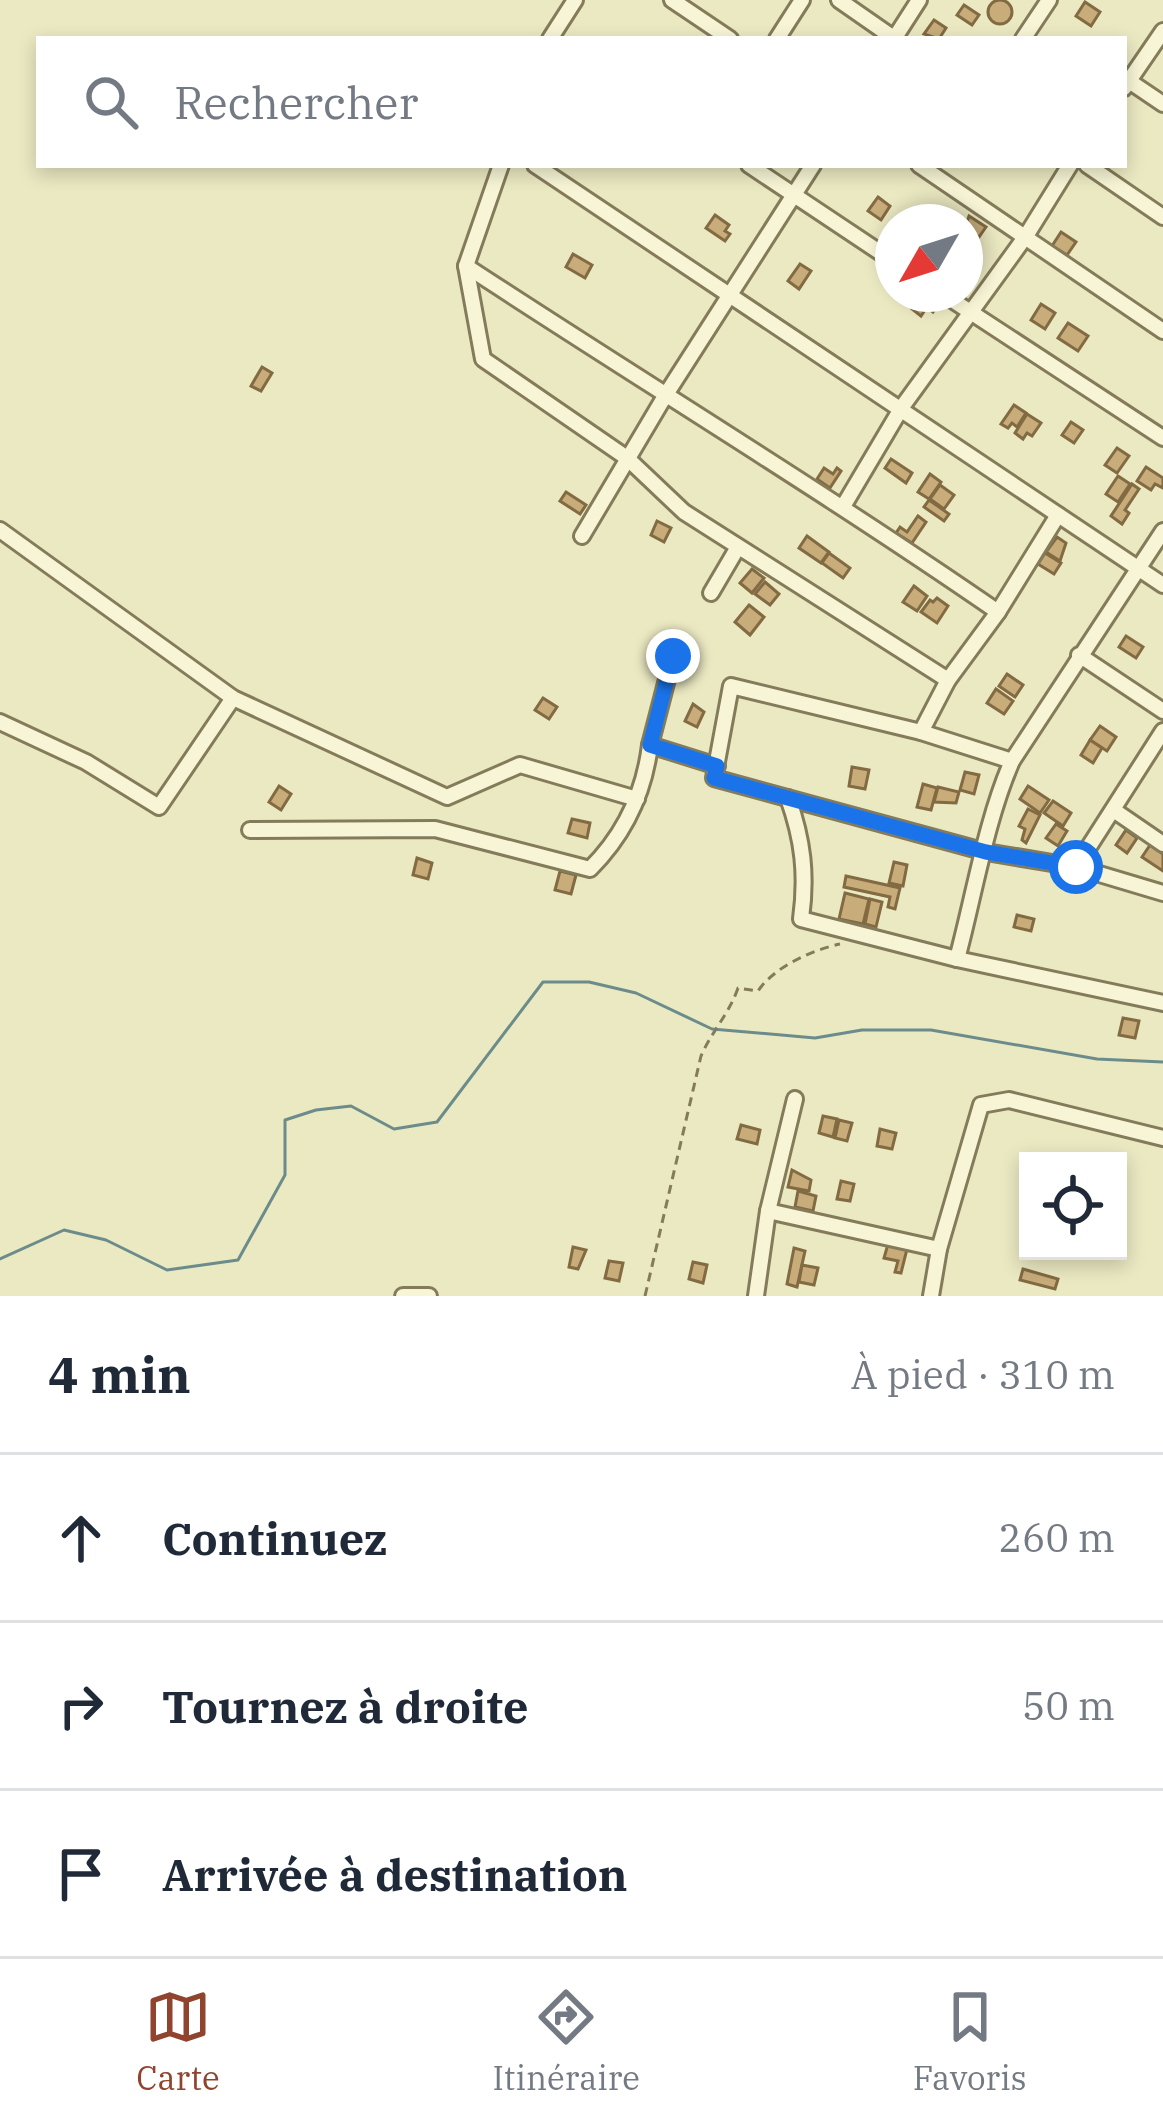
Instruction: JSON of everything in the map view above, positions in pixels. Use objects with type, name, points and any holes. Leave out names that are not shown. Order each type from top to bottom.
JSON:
[{"type":"street","points":[[555,36],[575,0]]},
{"type":"street","points":[[672,0],[726,36]]},
{"type":"street","points":[[779,36],[802,0]]},
{"type":"street","points":[[839,0],[890,36]]},
{"type":"street","points":[[896,36],[919,0]]},
{"type":"street","points":[[1025,36],[1049,0]]},
{"type":"street","points":[[1163,31],[1127,84],[1163,104]]},
{"type":"street","points":[[500,168],[466,266],[483,359],[627,458],[684,512],[948,680]]},
{"type":"street","points":[[541,168],[1163,585]]},
{"type":"street","points":[[754,168],[875,248]]},
{"type":"street","points":[[582,536],[810,168]]},
{"type":"street","points":[[924,168],[1163,331]]},
{"type":"street","points":[[983,291],[1026,236],[1068,168]]},
{"type":"street","points":[[1091,168],[1163,217]]},
{"type":"street","points":[[466,266],[844,505],[998,612]]},
{"type":"street","points":[[844,505],[902,407],[967,312]]},
{"type":"street","points":[[971,312],[1163,438]]},
{"type":"street","points":[[921,732],[948,680],[998,612],[1058,515]]},
{"type":"street","points":[[0,530],[233,698],[447,797],[520,765],[638,799]]},
{"type":"street","points":[[957,959],[996,797],[1012,761],[1163,531]]},
{"type":"street","points":[[711,593],[738,547]]},
{"type":"street","points":[[1078,655],[1163,711]]},
{"type":"street","points":[[250,830],[435,829],[590,869],[617,842],[638,799],[673,656]]},
{"type":"street","points":[[1012,761],[921,732],[731,686],[714,778],[986,852],[1076,867],[1163,893]]},
{"type":"street","points":[[0,722],[86,762],[159,807],[233,698]]},
{"type":"street","points":[[1076,867],[1163,731]]},
{"type":"street","points":[[650,745],[717,766]]},
{"type":"street","points":[[788,798],[807,875],[801,919],[957,959],[1163,1003]]},
{"type":"street","points":[[1114,812],[1163,844]]},
{"type":"street","points":[[756,1296],[768,1211],[795,1100]]},
{"type":"street","points":[[931,1296],[977,1108],[986,1102],[1009,1100],[1163,1138]]},
{"type":"street","points":[[768,1211],[939,1249]]},
{"type":"street","points":[[403,1296],[429,1296]]},
{"type":"path","points":[[645,1296],[701,1056],[712,1030],[730,1011],[738,988],[758,991],[766,979],[822,948],[869,938]]},
{"type":"building","points":[[1000,0],[1012,12],[1000,24],[988,12]]},
{"type":"building","points":[[1085,2],[1100,12],[1091,26],[1076,16]]},
{"type":"building","points":[[964,5],[979,15],[972,25],[957,15]]},
{"type":"building","points":[[934,20],[946,28],[941,36],[924,34]]},
{"type":"building","points":[[878,197],[887,204],[875,204],[875,216],[868,211]]},
{"type":"building","points":[[715,215],[729,225],[725,241],[706,228]]},
{"type":"building","points":[[1061,232],[1076,242],[1067,255],[1052,246]]},
{"type":"building","points":[[573,254],[592,265],[585,278],[566,267]]},
{"type":"building","points":[[800,264],[811,271],[799,289],[788,281]]},
{"type":"building","points":[[1041,304],[1055,313],[1045,329],[1031,320]]},
{"type":"building","points":[[1068,323],[1088,336],[1078,351],[1058,338]]},
{"type":"building","points":[[262,367],[272,373],[261,391],[251,386]]},
{"type":"building","points":[[1014,405],[1026,413],[1017,427],[1012,423],[1008,428],[1001,424]]},
{"type":"building","points":[[1027,414],[1041,423],[1032,436],[1027,433],[1023,439],[1015,433]]},
{"type":"building","points":[[1071,422],[1083,430],[1074,443],[1062,435]]},
{"type":"building","points":[[1117,448],[1129,456],[1117,473],[1105,465]]},
{"type":"building","points":[[891,459],[912,473],[906,483],[885,468]]},
{"type":"building","points":[[1146,467],[1163,478],[1163,488],[1155,484],[1151,490],[1137,481]]},
{"type":"building","points":[[824,468],[833,474],[837,468],[841,471],[830,488],[817,479]]},
{"type":"building","points":[[930,474],[941,482],[929,499],[918,492]]},
{"type":"building","points":[[1118,476],[1130,484],[1118,502],[1106,494]]},
{"type":"building","points":[[1132,484],[1139,489],[1122,524],[1111,516]]},
{"type":"building","points":[[940,485],[954,495],[944,509],[930,499]]},
{"type":"building","points":[[566,492],[586,505],[580,514],[560,501]]},
{"type":"building","points":[[929,500],[949,514],[944,521],[924,507]]},
{"type":"building","points":[[918,516],[926,522],[912,543],[896,533],[900,527],[907,532]]},
{"type":"building","points":[[657,521],[671,528],[664,542],[651,535]]},
{"type":"building","points":[[807,536],[829,552],[821,563],[799,548]]},
{"type":"building","points":[[1057,537],[1066,543],[1060,561],[1046,552]]},
{"type":"building","points":[[829,553],[850,568],[843,578],[822,563]]},
{"type":"building","points":[[1045,553],[1061,563],[1054,574],[1038,564]]},
{"type":"building","points":[[752,569],[764,578],[752,593],[740,583]]},
{"type":"building","points":[[765,582],[779,594],[770,605],[755,594]]},
{"type":"building","points":[[914,586],[927,596],[917,611],[903,602]]},
{"type":"building","points":[[937,598],[948,606],[937,623],[921,612]]},
{"type":"building","points":[[749,605],[764,617],[750,635],[735,622]]},
{"type":"building","points":[[1126,636],[1143,647],[1136,658],[1119,647]]},
{"type":"building","points":[[1007,674],[1023,685],[1015,697],[999,686]]},
{"type":"building","points":[[996,689],[1013,701],[1004,714],[987,703]]},
{"type":"building","points":[[543,698],[557,707],[549,719],[535,710]]},
{"type":"building","points":[[693,704],[704,712],[697,727],[685,721]]},
{"type":"building","points":[[1100,726],[1116,737],[1107,751],[1090,740]]},
{"type":"building","points":[[1090,740],[1102,748],[1093,763],[1081,755]]},
{"type":"building","points":[[852,767],[869,770],[865,789],[849,786]]},
{"type":"building","points":[[965,772],[979,775],[974,794],[960,790]]},
{"type":"building","points":[[923,784],[937,788],[931,810],[917,807]]},
{"type":"building","points":[[279,786],[291,794],[281,810],[269,802]]},
{"type":"building","points":[[1028,786],[1049,800],[1040,813],[1020,799]]},
{"type":"building","points":[[938,787],[959,792],[956,803],[934,802]]},
{"type":"building","points":[[1053,801],[1071,813],[1063,826],[1044,813]]},
{"type":"building","points":[[1028,809],[1040,815],[1026,843],[1022,840],[1025,829],[1019,826]]},
{"type":"building","points":[[572,819],[590,823],[587,838],[568,833]]},
{"type":"building","points":[[1056,824],[1067,831],[1058,846],[1046,838]]},
{"type":"building","points":[[1126,830],[1137,838],[1127,853],[1116,845]]},
{"type":"building","points":[[1150,845],[1163,854],[1163,871],[1142,857]]},
{"type":"building","points":[[417,858],[432,863],[428,879],[413,875]]},
{"type":"building","points":[[894,862],[907,865],[903,886],[889,883]]},
{"type":"building","points":[[560,871],[576,875],[571,894],[555,890]]},
{"type":"building","points":[[846,876],[900,888],[895,909],[888,907],[890,897],[844,887]]},
{"type":"building","points":[[845,893],[869,899],[863,924],[839,919]]},
{"type":"building","points":[[870,899],[882,902],[876,927],[865,924]]},
{"type":"building","points":[[1017,915],[1034,919],[1031,931],[1014,927]]},
{"type":"building","points":[[1123,1018],[1139,1021],[1135,1038],[1119,1035]]},
{"type":"building","points":[[823,1116],[837,1119],[833,1137],[819,1133]]},
{"type":"building","points":[[839,1120],[852,1123],[847,1141],[835,1138]]},
{"type":"building","points":[[741,1125],[760,1130],[757,1144],[737,1139]]},
{"type":"building","points":[[880,1129],[896,1133],[892,1149],[877,1146]]},
{"type":"building","points":[[792,1170],[811,1180],[809,1191],[788,1187]]},
{"type":"building","points":[[841,1181],[854,1184],[850,1201],[837,1199]]},
{"type":"building","points":[[798,1191],[816,1196],[813,1211],[795,1207]]},
{"type":"building","points":[[888,1244],[907,1249],[901,1273],[895,1272],[898,1261],[884,1258]]},
{"type":"building","points":[[573,1247],[586,1250],[578,1269],[569,1267]]},
{"type":"building","points":[[794,1248],[805,1251],[797,1287],[787,1284]]},
{"type":"building","points":[[609,1261],[623,1263],[619,1281],[605,1278]]},
{"type":"building","points":[[693,1262],[707,1265],[703,1283],[689,1279]]},
{"type":"building","points":[[802,1265],[818,1268],[814,1285],[799,1282]]},
{"type":"building","points":[[1023,1269],[1058,1279],[1055,1289],[1020,1280]]},
{"type":"waterway","points":[[0,1259],[64,1230],[106,1240],[167,1270],[238,1260],[285,1175],[285,1120],[351,1106],[394,1129],[437,1122],[543,982],[589,982],[636,993],[712,1029],[815,1038],[862,1030],[931,1030],[1097,1059],[1163,1062]]},
{"type":"route","points":[[673,656],[650,745],[717,766],[714,778],[986,852],[1076,867]]}]
